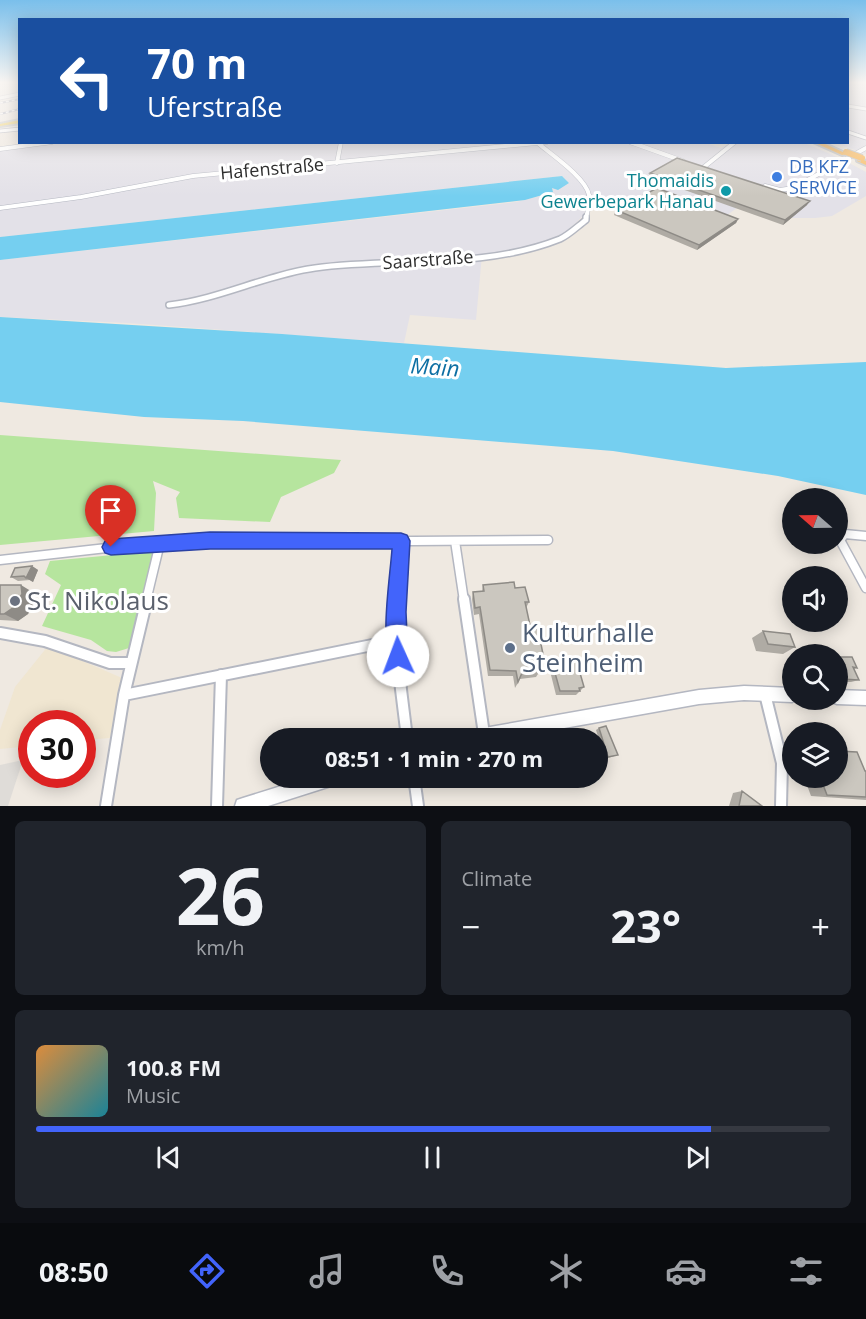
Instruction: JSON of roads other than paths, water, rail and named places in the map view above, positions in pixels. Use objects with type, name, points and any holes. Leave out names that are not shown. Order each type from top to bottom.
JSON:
[{"type":"highway","points":[[820,144],[863,160]]},
{"type":"highway","points":[[826,144],[845,153]]},
{"type":"main road","points":[[0,125],[18,121]]},
{"type":"main road","points":[[520,728],[699,698],[764,693],[782,694]]},
{"type":"main road","points":[[848,697],[866,698]]},
{"type":"main road","points":[[243,806],[299,788]]},
{"type":"street","points":[[0,131],[18,129]]},
{"type":"street","points":[[849,132],[866,138]]},
{"type":"street","points":[[0,149],[37,144]]},
{"type":"street","points":[[337,163],[341,144]]},
{"type":"street","name":"Hafenstraße","points":[[0,208],[81,197],[193,176],[539,144]]},
{"type":"street","name":"Saarstraße","points":[[170,305],[196,302],[264,280],[316,268],[484,257],[528,251],[550,244],[580,225],[590,210],[590,197],[582,184],[539,144]]},
{"type":"street","points":[[636,144],[685,161]]},
{"type":"street","points":[[704,167],[733,144]]},
{"type":"street","points":[[757,184],[777,189],[789,189],[866,148]]},
{"type":"street","points":[[694,164],[715,171]]},
{"type":"street","points":[[866,536],[845,534],[840,540],[866,588]]},
{"type":"street","points":[[0,560],[160,543],[548,540]]},
{"type":"street","points":[[401,541],[397,640],[405,728]]},
{"type":"street","points":[[455,541],[483,728]]},
{"type":"street","points":[[106,806],[124,695],[160,543]]},
{"type":"street","points":[[0,633],[59,645],[110,663],[131,663]]},
{"type":"street","points":[[124,695],[397,640]]},
{"type":"street","points":[[218,806],[221,675]]},
{"type":"street","points":[[764,693],[782,754],[784,779],[781,806]]},
{"type":"street","points":[[416,788],[418,806]]},
{"type":"water","points":[[562,176],[569,183],[558,190],[552,188],[553,192],[525,200],[0,260],[0,237]]},
{"type":"water","name":"Main","points":[[0,317],[282,334],[726,368],[866,362],[866,495],[848,491],[848,488],[834,488],[778,476],[613,451],[243,421],[144,417],[0,402]]},
{"type":"place","name":"DB KFZ SERVICE","points":[[777,177]]},
{"type":"place","name":"Thomaidis Gewerbepark Hanau","points":[[726,191]]},
{"type":"place","name":"St. Nikolaus","points":[[15,601]]},
{"type":"place","name":"Kulturhalle Steinheim","points":[[510,648]]}]
